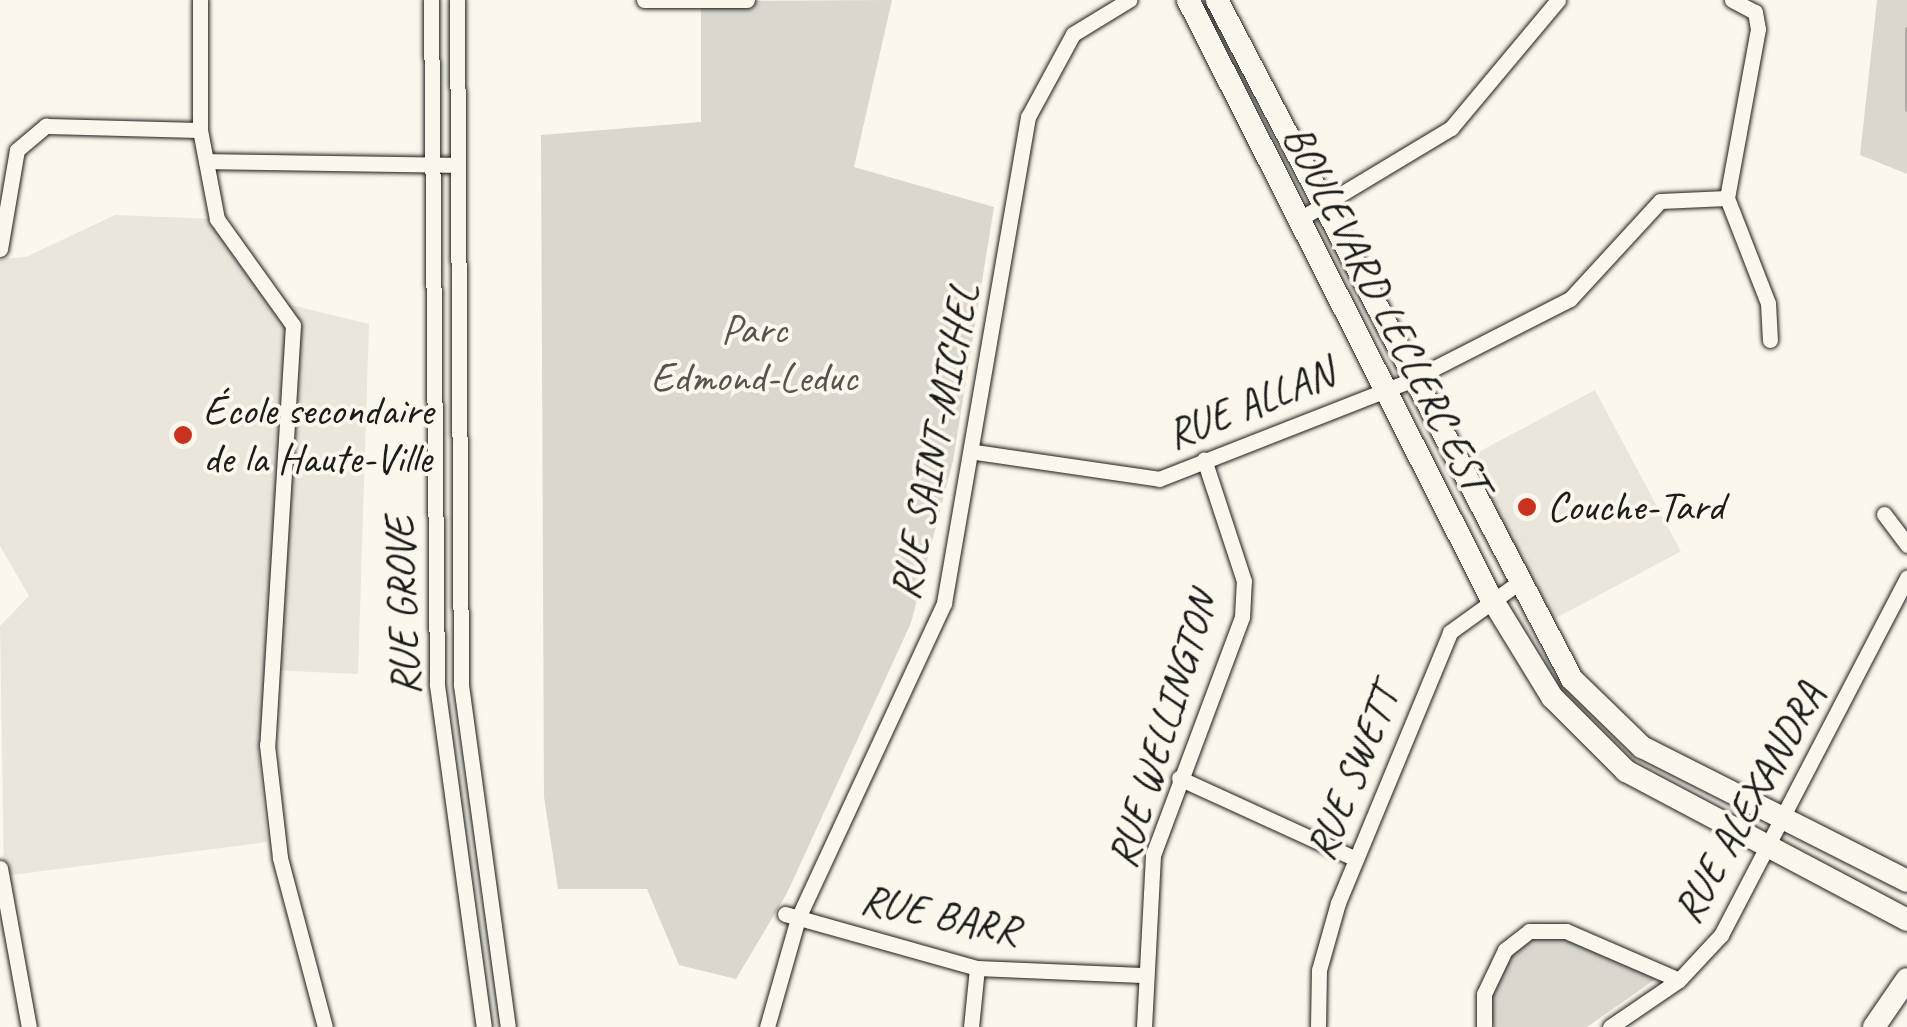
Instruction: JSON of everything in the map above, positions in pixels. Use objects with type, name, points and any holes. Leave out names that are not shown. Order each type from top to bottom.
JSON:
[{"type":"street","points":[[200,0],[200,130],[206,161],[232,250],[287,304],[294,325],[267,746],[280,858],[325,1027]]},
{"type":"street","name":"RUE GROVE","points":[[431,0],[437,685],[484,1027]]},
{"type":"street","name":"RUE GROVE","points":[[457,0],[461,685],[508,1027]]},
{"type":"street","points":[[644,0],[746,0]]},
{"type":"street","name":"RUE SAINT-MICHEL","points":[[767,1027],[791,916],[935,629],[974,452],[1028,117],[1073,34],[1128,0]]},
{"type":"street","name":"BOULEVARD LECLERC EST","points":[[1188,0],[1490,596],[1586,739],[1770,854],[1907,920]]},
{"type":"street","name":"BOULEVARD LECLERC EST","points":[[1217,0],[1549,645],[1606,717],[1642,747],[1785,826],[1907,881]]},
{"type":"street","points":[[1298,220],[1450,128],[1558,0]]},
{"type":"street","points":[[1732,0],[1755,12],[1758,28],[1727,198],[1768,303],[1770,340]]},
{"type":"street","points":[[0,249],[17,150],[46,126],[200,130]]},
{"type":"street","points":[[206,161],[456,164]]},
{"type":"street","name":"RUE ALLAN","points":[[974,452],[1135,481],[1204,460],[1412,380],[1570,299],[1660,201],[1727,198]]},
{"type":"street","name":"RUE WELLINGTON","points":[[1144,1027],[1142,975],[1153,855],[1242,617],[1244,581],[1204,460]]},
{"type":"street","points":[[1884,514],[1907,545]]},
{"type":"street","name":"RUE ALEXANDRA","points":[[1610,1027],[1679,980],[1721,934],[1785,826],[1907,578]]},
{"type":"street","name":"RUE SWETT","points":[[1318,1027],[1319,970],[1354,858],[1450,632],[1490,596],[1518,582]]},
{"type":"street","points":[[1179,778],[1354,858]]},
{"type":"street","points":[[0,868],[29,1027]]},
{"type":"street","name":"RUE BARR","points":[[791,916],[977,968],[1142,975]]},
{"type":"street","points":[[1484,1027],[1484,994],[1504,950],[1530,932],[1566,932],[1679,980]]},
{"type":"street","points":[[971,1027],[977,968]]},
{"type":"street","points":[[1874,1027],[1907,978]]},
{"type":"shaded area","name":"École secondaire de la Haute-Ville","points":[[115,215],[217,219],[287,304],[369,324],[358,674],[267,670],[258,752],[267,842],[4,876],[0,626],[29,596],[0,546],[0,259],[26,257]]},
{"type":"shaded area","points":[[1595,390],[1681,552],[1550,621],[1464,459]]},
{"type":"green space","name":"Parc Edmond-Leduc","points":[[892,0],[854,167],[994,207],[953,461],[911,623],[787,893],[736,979],[679,965],[647,889],[558,889],[544,797],[541,135],[701,122],[701,1]]},
{"type":"green space","points":[[1877,0],[1907,0],[1907,174],[1860,155]]},
{"type":"green space","points":[[1559,923],[1667,971],[1587,1027],[1494,1027],[1489,1001],[1500,959],[1531,924]]},
{"type":"waterway","points":[[1907,29],[1907,110]]},
{"type":"place","name":"École secondaire de la Haute-Ville","points":[[183,435]]},
{"type":"place","name":"Couche-Tard","points":[[1527,507]]}]
